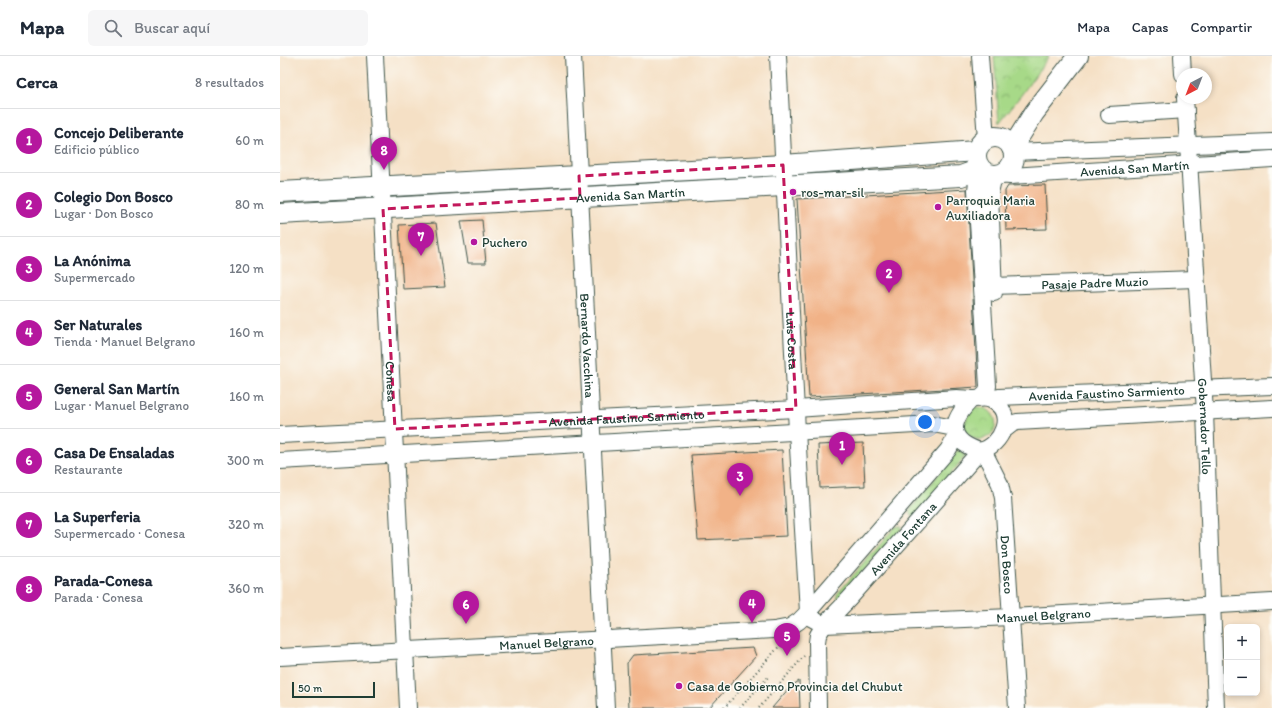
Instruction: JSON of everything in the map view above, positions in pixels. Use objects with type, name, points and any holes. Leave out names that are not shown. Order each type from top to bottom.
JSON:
[{"type":"main road","points":[[993,157],[1062,56]]},
{"type":"main road","points":[[993,157],[1034,112],[1078,56]]},
{"type":"main road","name":"Avenida San Martín","points":[[280,192],[783,165],[993,157]]},
{"type":"main road","name":"Avenida San Martín","points":[[280,214],[961,176],[993,157]]},
{"type":"street","name":"Conesa","points":[[375,56],[408,708]]},
{"type":"street","name":"Bernardo Vacchina","points":[[573,56],[606,708]]},
{"type":"street","name":"Luis Costa","points":[[778,56],[797,431],[816,620]]},
{"type":"street","points":[[955,432],[958,414],[988,400],[999,385],[993,286],[990,193],[993,157],[980,56]]},
{"type":"street","points":[[1182,56],[1183,68]]},
{"type":"street","points":[[1109,115],[1186,104]]},
{"type":"street","name":"Gobernador Tello","points":[[1186,104],[1204,390],[1216,708]]},
{"type":"street","name":"Avenida San Martín","points":[[993,157],[1272,142]]},
{"type":"street","points":[[993,157],[977,182],[976,190],[988,386],[986,392],[988,400],[1003,412],[1006,419],[1003,431]]},
{"type":"street","name":"Avenida San Martín","points":[[993,157],[1010,176],[1272,159]]},
{"type":"street","name":"Pasaje Padre Muzio","points":[[993,286],[1196,279]]},
{"type":"street","name":"Avenida Faustino Sarmiento","points":[[280,435],[796,409],[957,398],[988,400],[1272,386]]},
{"type":"street","name":"Avenida Faustino Sarmiento","points":[[280,461],[593,442],[933,424],[955,432],[966,446],[982,450],[994,442],[1003,431],[1017,422],[1272,408]]},
{"type":"street","name":"Avenida Fontana","points":[[816,620],[948,450],[955,432]]},
{"type":"street","name":"Avenida Fontana","points":[[816,620],[864,582],[982,450]]},
{"type":"street","name":"Don Bosco","points":[[982,450],[1000,484],[1003,498],[1017,708]]},
{"type":"street","name":"Manuel Belgrano","points":[[280,657],[774,630],[790,627],[799,621],[816,620],[1011,617],[1272,602]]},
{"type":"street","points":[[816,620],[818,635],[818,708]]},
{"type":"path","points":[[724,708],[787,638],[790,627]]},
{"type":"path","points":[[759,708],[817,642]]},
{"type":"path","points":[[740,708],[769,676]]},
{"type":"highlighted area","points":[[783,165],[796,409],[395,429],[383,209],[580,198],[579,176]]},
{"type":"green space","points":[[994,56],[1049,56],[999,123]]},
{"type":"green space","points":[[976,407],[990,411],[996,422],[995,429],[986,438],[973,438],[967,434],[963,426],[971,409]]},
{"type":"green space","points":[[961,450],[966,455],[916,517],[912,515],[909,511],[957,451]]},
{"type":"green space","points":[[900,526],[903,528],[839,598],[837,598],[837,594],[895,527]]},
{"type":"building","points":[[1045,185],[1047,229],[1006,230],[1005,191],[1008,186]]},
{"type":"building","points":[[967,189],[978,387],[809,397],[797,199]]},
{"type":"building","name":"Puchero","points":[[482,220],[486,263],[468,263],[461,221]]},
{"type":"building","points":[[436,223],[445,287],[403,289],[399,225]]},
{"type":"building","points":[[863,443],[865,486],[820,488],[818,445]]},
{"type":"building","points":[[782,450],[787,536],[698,540],[691,455]]},
{"type":"building","name":"Casa de Gobierno Provincia del Chubut","points":[[753,648],[756,656],[709,708],[629,708],[627,663],[633,655]]},
{"type":"building","points":[[799,681],[800,708],[772,708],[790,687]]},
{"type":"place","name":"Parada-Conesa","points":[[384,170]]},
{"type":"place","name":"ros-mar-sil","points":[[793,192]]},
{"type":"place","name":"Parroquia Maria Auxiliadora","points":[[938,207]]},
{"type":"place","name":"Puchero","points":[[474,242]]},
{"type":"place","name":"La Superferia","points":[[421,256]]},
{"type":"place","name":"Colegio Don Bosco","points":[[889,293]]},
{"type":"place","name":"Concejo Deliberante","points":[[842,465]]},
{"type":"place","name":"La Anónima","points":[[740,496]]},
{"type":"place","name":"Ser Naturales","points":[[752,623]]},
{"type":"place","name":"Casa De Ensaladas","points":[[466,624]]},
{"type":"place","name":"General San Martín","points":[[787,656]]},
{"type":"place","name":"Casa de Gobierno Provincia del Chubut","points":[[679,686]]}]
